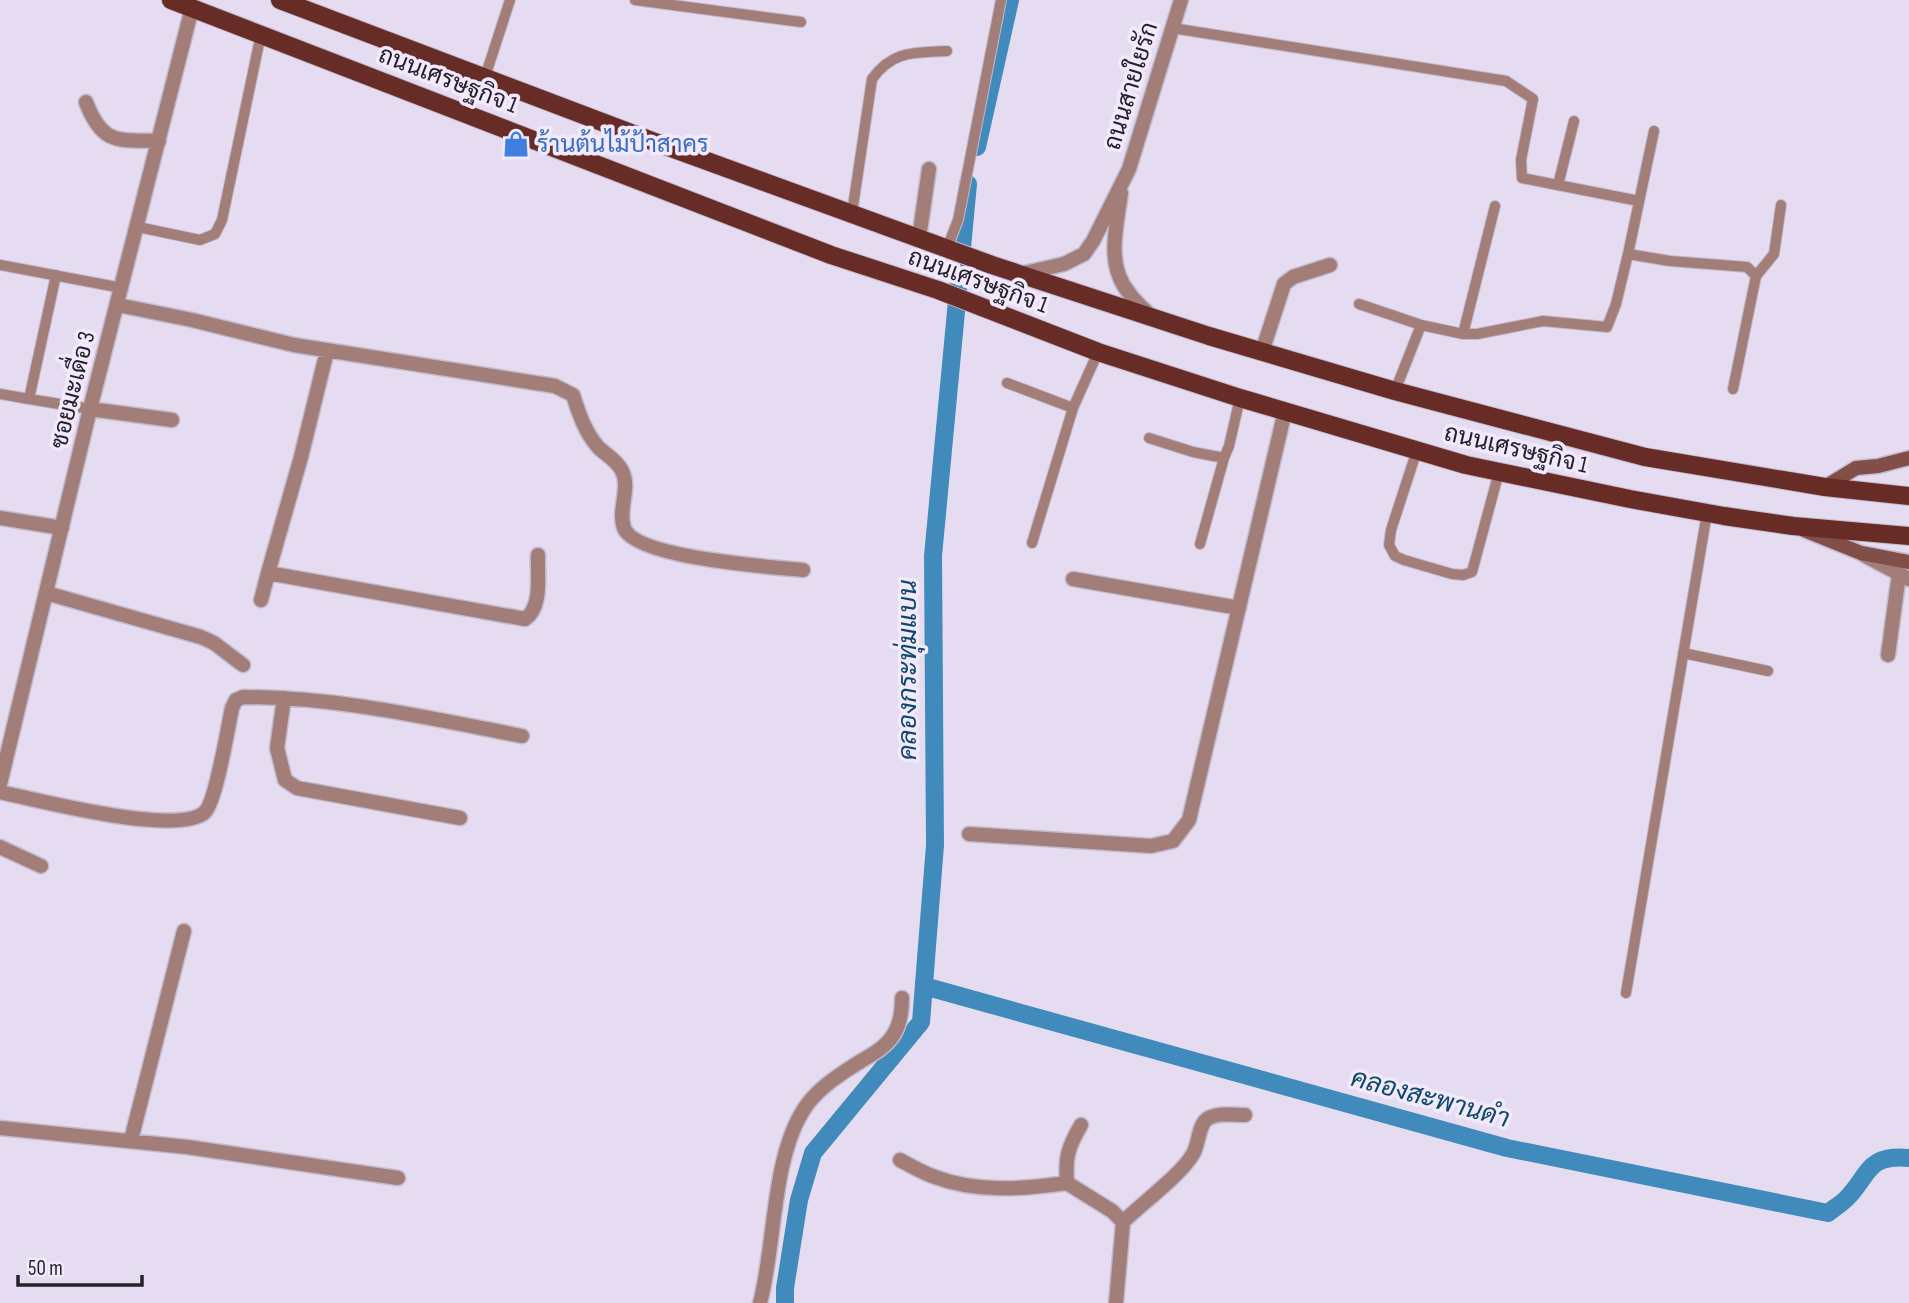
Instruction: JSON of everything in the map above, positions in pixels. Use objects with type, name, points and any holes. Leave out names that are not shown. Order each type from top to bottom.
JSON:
[{"type":"main road","name":"ถนนเศรษฐกิจ 1","points":[[171,0],[831,255],[938,290],[1098,352],[1240,398],[1466,465],[1499,472],[1707,513],[1793,526],[1909,536]]},
{"type":"main road","name":"ถนนเศรษฐกิจ 1","points":[[280,0],[992,265],[1262,352],[1395,391],[1645,457],[1825,487],[1909,496]]},
{"type":"main road","points":[[1825,487],[1856,468],[1909,458]]},
{"type":"main road","points":[[1793,526],[1861,553],[1909,562]]},
{"type":"street","name":"ถนนสายใยรัก","points":[[1153,318],[1127,292],[1113,251],[1122,185],[1181,0]]},
{"type":"street","name":"ซอยมะเดื่อ 3","points":[[0,783],[90,410],[192,8]]},
{"type":"street","points":[[86,102],[99,131],[129,140],[159,141]]},
{"type":"street","points":[[919,238],[929,169]]},
{"type":"street","name":"ถนนสายใยรัก","points":[[1020,274],[1063,264],[1084,254],[1122,185]]},
{"type":"street","points":[[1262,352],[1284,284],[1293,277],[1331,265]]},
{"type":"street","points":[[118,305],[327,351],[555,386],[573,395],[585,429],[600,449],[613,458],[623,471],[626,485],[623,522],[625,530],[634,538],[647,547],[734,564],[803,570]]},
{"type":"street","points":[[261,600],[327,351]]},
{"type":"street","points":[[90,410],[172,421]]},
{"type":"street","points":[[969,834],[1151,846],[1173,841],[1189,820],[1285,411]]},
{"type":"street","points":[[0,518],[62,528]]},
{"type":"street","points":[[1861,553],[1904,576],[1888,655]]},
{"type":"street","points":[[268,573],[525,619],[531,615],[536,603],[538,555]]},
{"type":"street","points":[[1073,579],[1239,608]]},
{"type":"street","points":[[46,593],[201,637],[214,643],[243,665]]},
{"type":"street","points":[[0,783],[147,821],[193,819],[207,811],[210,804],[232,708],[236,700],[243,697],[357,705],[522,736]]},
{"type":"street","points":[[284,698],[277,748],[285,780],[297,788],[460,818]]},
{"type":"street","points":[[0,847],[41,866]]},
{"type":"street","points":[[131,1140],[184,931]]},
{"type":"street","points":[[760,1303],[781,1177],[789,1143],[800,1114],[818,1091],[882,1048],[895,1033],[902,998]]},
{"type":"street","points":[[1116,1303],[1123,1222],[1174,1176],[1193,1154],[1204,1121],[1219,1114],[1245,1115]]},
{"type":"street","points":[[1067,1183],[1066,1160],[1069,1146],[1081,1125]]},
{"type":"street","points":[[0,1128],[131,1140],[398,1178]]},
{"type":"street","points":[[900,1160],[936,1178],[965,1185],[1028,1189],[1067,1183],[1112,1211],[1123,1222]]},
{"type":"lane","points":[[485,77],[510,0]]},
{"type":"lane","points":[[635,0],[801,22]]},
{"type":"lane","points":[[950,249],[1001,0]]},
{"type":"lane","points":[[1172,28],[1506,81],[1533,99],[1521,160],[1522,178],[1639,201]]},
{"type":"lane","points":[[138,227],[200,240],[215,234],[222,220],[261,34]]},
{"type":"lane","points":[[852,213],[872,79],[883,64],[905,54],[947,51]]},
{"type":"lane","points":[[1558,185],[1574,121]]},
{"type":"lane","points":[[1359,304],[1421,325],[1463,334],[1477,334],[1543,321],[1607,327],[1628,254],[1654,131]]},
{"type":"lane","points":[[1733,389],[1756,276],[1774,254],[1781,205]]},
{"type":"lane","points":[[1463,334],[1495,206]]},
{"type":"lane","points":[[1628,254],[1670,261],[1747,267],[1756,276]]},
{"type":"lane","points":[[0,265],[122,288]]},
{"type":"lane","points":[[29,399],[56,275]]},
{"type":"lane","points":[[1395,391],[1421,325]]},
{"type":"lane","points":[[1032,543],[1073,408],[1098,352]]},
{"type":"lane","points":[[1007,383],[1073,408]]},
{"type":"lane","points":[[0,394],[90,410]]},
{"type":"lane","points":[[1200,544],[1224,458],[1230,446],[1240,398]]},
{"type":"lane","points":[[1149,438],[1192,452],[1224,458]]},
{"type":"lane","points":[[1417,450],[1391,530],[1389,545],[1395,556],[1452,574],[1472,572],[1499,472]]},
{"type":"lane","points":[[1626,993],[1707,513]]},
{"type":"lane","points":[[1683,653],[1768,671]]},
{"type":"waterway","name":"คลองกระทุ่มแบน","points":[[977,147],[1010,0]]},
{"type":"waterway","name":"คลองกระทุ่มแบน","points":[[785,1303],[799,1200],[813,1153],[921,1022],[935,845],[933,556],[968,184]]},
{"type":"waterway","name":"คลองสะพานดำ","points":[[924,986],[1507,1148],[1828,1213],[1846,1199],[1876,1163],[1884,1159],[1909,1158]]},
{"type":"place","name":"ร้านต้นไม้ป้าสาคร","points":[[516,144]]}]
